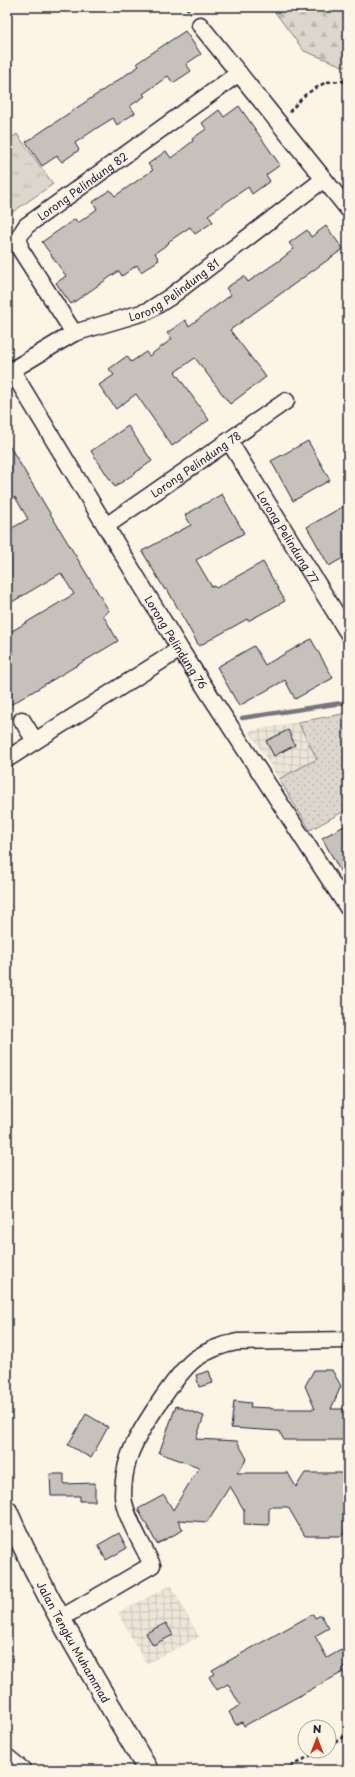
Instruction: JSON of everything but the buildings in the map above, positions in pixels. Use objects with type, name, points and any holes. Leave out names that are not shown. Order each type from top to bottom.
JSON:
[{"type":"main road","name":"Jalan Tengku Muhammad","points":[[7,1511],[61,1618],[148,1770]]},
{"type":"street","points":[[200,25],[348,209]]},
{"type":"street","name":"Lorong Pelindung 82","points":[[74,333],[20,249],[19,237],[26,226],[239,73]]},
{"type":"street","name":"Lorong Pelindung 81","points":[[9,372],[74,333],[148,311],[177,292],[324,179]]},
{"type":"street","name":"Lorong Pelindung 76","points":[[9,372],[106,526],[180,649],[348,908]]},
{"type":"street","name":"Lorong Pelindung 78","points":[[106,526],[286,401]]},
{"type":"street","name":"Lorong Pelindung 77","points":[[229,441],[348,633]]},
{"type":"street","points":[[7,759],[180,649]]},
{"type":"street","points":[[22,720],[35,741]]},
{"type":"street","points":[[61,1618],[152,1565],[127,1512],[123,1497],[125,1475],[129,1456],[143,1429],[173,1384],[194,1360],[220,1345],[236,1342],[348,1340]]},
{"type":"street","points":[[7,1757],[23,1770]]},
{"type":"path","points":[[279,122],[306,94],[326,82],[343,81],[348,87]]},
{"type":"path","points":[[337,1741],[348,1735]]},
{"type":"path","points":[[284,1770],[304,1759]]},
{"type":"shaded area","points":[[298,722],[317,759],[279,779],[249,731]]},
{"type":"shaded area","points":[[171,1585],[199,1637],[146,1664],[118,1613]]},
{"type":"green space","points":[[271,7],[348,7],[348,68],[304,51]]},
{"type":"green space","points":[[17,134],[53,184],[7,216],[7,141]]},
{"type":"green space","points":[[348,713],[348,809],[310,830],[279,779],[317,759],[298,722]]},
{"type":"waterway","points":[[242,718],[348,702]]}]
